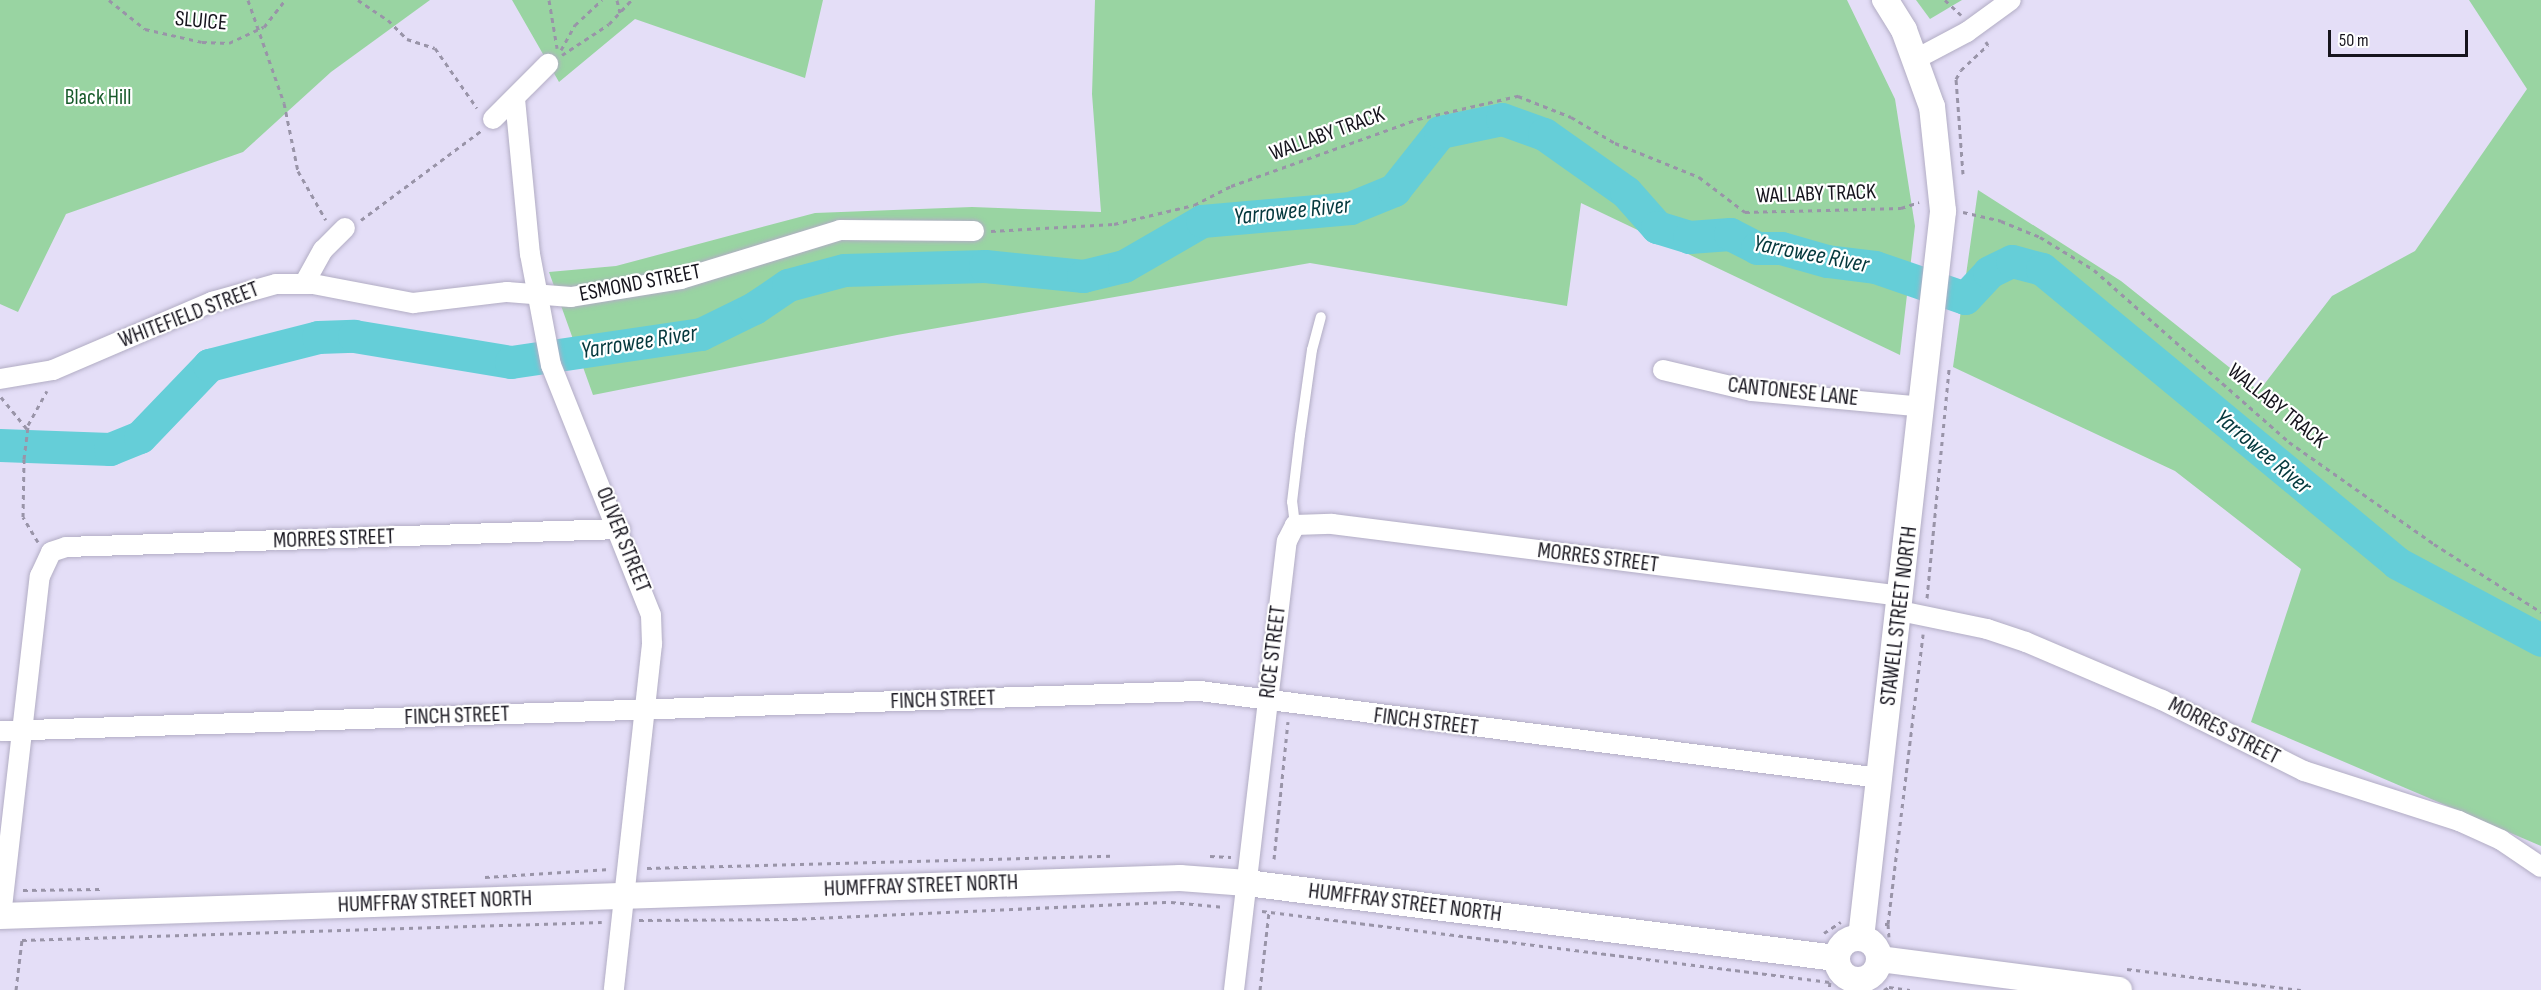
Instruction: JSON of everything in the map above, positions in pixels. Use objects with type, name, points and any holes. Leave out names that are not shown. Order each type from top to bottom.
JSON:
[{"type":"street","name":"STAWELL STREET NORTH","points":[[1862,929],[1940,259],[1955,206],[1916,59],[1886,0]]},
{"type":"street","points":[[1916,59],[1972,28],[2011,0]]},
{"type":"street","points":[[491,121],[553,61]]},
{"type":"street","name":"OLIVER STREET","points":[[516,99],[536,296],[551,365],[620,529],[651,615],[645,710],[614,990]]},
{"type":"street","name":"ESMOND STREET","points":[[304,284],[413,303],[507,292],[536,296],[592,295],[681,279],[840,230],[974,231]]},
{"type":"street","points":[[304,284],[322,250],[341,232]]},
{"type":"street","name":"WHITEFIELD STREET","points":[[0,379],[28,377],[63,366],[212,302],[268,285],[304,284]]},
{"type":"street","name":"CANTONESE LANE","points":[[1663,370],[1752,391],[1923,407]]},
{"type":"street","name":"MORRES STREET","points":[[1295,525],[1332,524],[1900,603],[2026,642],[2162,700],[2304,771],[2459,820],[2501,840],[2541,867]]},
{"type":"street","name":"RICE STREET","points":[[1234,990],[1287,541],[1295,525]]},
{"type":"street","name":"MORRES STREET","points":[[49,554],[66,547],[620,529]]},
{"type":"street","points":[[0,916],[40,571],[49,554]]},
{"type":"street","name":"FINCH STREET","points":[[0,731],[1200,691],[1880,778]]},
{"type":"street","name":"HUMFFRAY STREET NORTH","points":[[0,916],[1160,878],[1247,883],[1836,958]]},
{"type":"street","points":[[1883,948],[1875,973],[1856,985],[1841,973],[1836,958],[1844,942],[1862,929],[1874,945],[1883,948],[2119,990]]},
{"type":"lane","name":"RICE STREET","points":[[1295,525],[1292,502],[1300,435],[1312,351],[1321,317]]},
{"type":"path","name":"SLUICE","points":[[109,0],[145,29],[168,36],[229,43],[260,29],[285,0]]},
{"type":"path","points":[[248,0],[284,103],[297,171],[341,232],[429,173],[491,121],[435,48],[407,39],[388,20],[358,0]]},
{"type":"path","points":[[549,0],[553,61]]},
{"type":"path","points":[[553,61],[575,25],[602,0]]},
{"type":"path","points":[[617,0],[621,13]]},
{"type":"path","points":[[553,61],[621,13],[631,0]]},
{"type":"path","points":[[1945,0],[1988,45],[1961,70],[1956,79],[1962,184]]},
{"type":"path","name":"WALLABY TRACK","points":[[974,231],[1038,231],[1114,224],[1194,205],[1231,186],[1418,119],[1518,96],[1571,117],[1615,143],[1700,177],[1745,212],[1901,208],[1930,200],[2001,221],[2040,237],[2094,270],[2289,442],[2434,544],[2541,612]]},
{"type":"path","points":[[49,554],[24,523],[24,459],[27,429],[63,366]]},
{"type":"path","points":[[0,396],[27,429]]},
{"type":"path","points":[[1284,864],[1274,861],[1288,720]]},
{"type":"path","points":[[628,868],[1114,856]]},
{"type":"path","points":[[1204,856],[1233,857]]},
{"type":"path","points":[[16,990],[22,940],[622,921],[793,919],[1171,902],[1269,912],[1830,982],[1829,990]]},
{"type":"path","points":[[1260,990],[1269,912]]},
{"type":"path","points":[[1812,932],[1834,930],[1846,919],[1862,929],[1888,924],[1883,948]]},
{"type":"path","points":[[1884,990],[1910,990]]},
{"type":"green space","name":"Black Hill","points":[[0,0],[430,0],[331,72],[243,152],[66,214],[18,312],[0,304]]},
{"type":"green space","points":[[512,0],[823,0],[805,78],[635,19],[559,82]]},
{"type":"green space","points":[[1095,0],[1847,0],[1895,99],[1915,226],[1900,355],[1581,203],[1567,306],[1310,263],[897,335],[593,395],[549,272],[616,266],[815,213],[972,207],[1101,212],[1092,94]]},
{"type":"green space","points":[[1916,0],[1962,0],[1930,19]]},
{"type":"green space","points":[[2469,0],[2541,0],[2541,846],[2251,722],[2301,569],[2175,471],[1953,367],[1978,190],[2121,281],[2259,391],[2332,296],[2415,251],[2527,89]]},
{"type":"waterway","name":"Yarrowee River","points":[[0,445],[110,449],[140,437],[209,365],[318,337],[354,336],[511,362],[701,334],[754,308],[788,285],[844,270],[985,266],[1083,276],[1124,266],[1202,221],[1350,208],[1394,190],[1440,132],[1502,119],[1544,134],[1626,192],[1657,227],[1689,237],[1730,234],[1757,248],[1781,248],[1827,261],[1875,267],[1965,298],[1989,272],[2012,261],[2042,269],[2397,563],[2541,640]]}]
